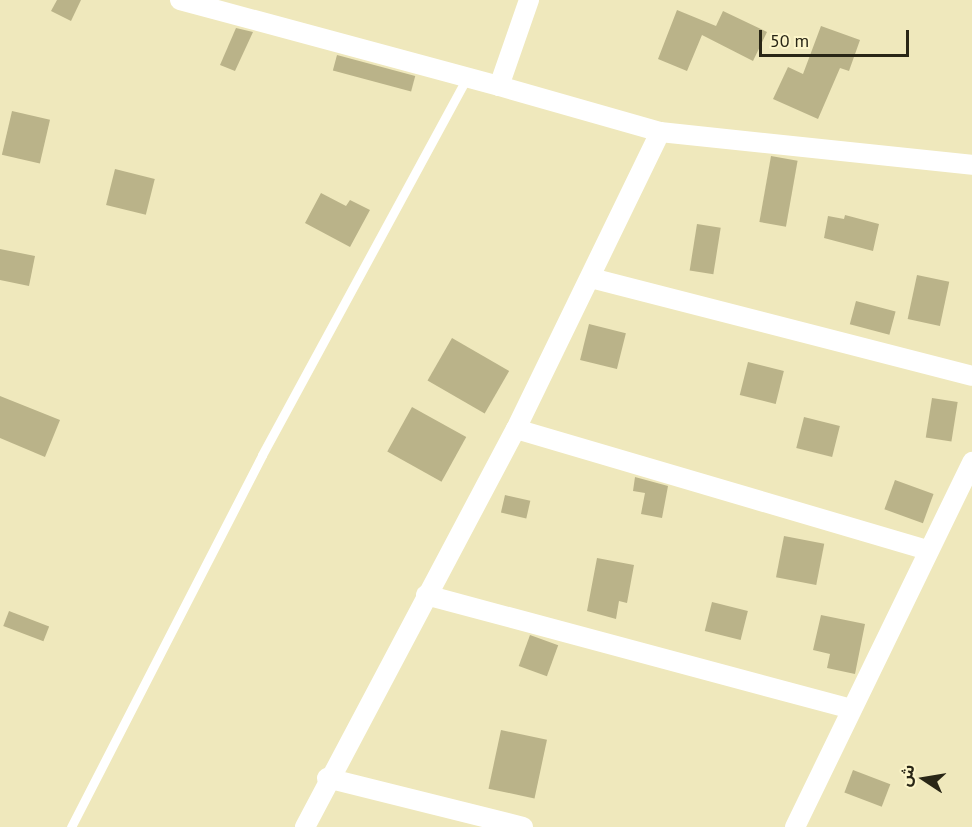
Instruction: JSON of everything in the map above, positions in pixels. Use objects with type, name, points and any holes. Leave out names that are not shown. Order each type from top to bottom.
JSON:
[{"type":"street","points":[[180,0],[467,77],[660,132],[972,165]]},
{"type":"street","points":[[499,86],[529,0]]},
{"type":"street","points":[[305,827],[327,778],[516,429],[660,132]]},
{"type":"street","points":[[591,278],[972,376]]},
{"type":"street","points":[[516,429],[926,549]]},
{"type":"street","points":[[795,827],[926,549],[972,462]]},
{"type":"street","points":[[426,595],[851,709]]},
{"type":"street","points":[[327,778],[523,827]]},
{"type":"lane","points":[[71,827],[262,455],[467,77]]},
{"type":"building","points":[[57,0],[81,0],[71,21],[51,11]]},
{"type":"building","points":[[677,10],[716,26],[723,11],[767,32],[753,61],[702,35],[687,71],[658,59]]},
{"type":"building","points":[[821,26],[860,40],[849,71],[840,68],[818,119],[773,99],[788,67],[803,74]]},
{"type":"building","points":[[236,28],[253,32],[235,71],[220,65]]},
{"type":"building","points":[[337,55],[415,76],[411,91],[333,70]]},
{"type":"building","points":[[12,111],[50,120],[40,164],[2,155]]},
{"type":"building","points":[[771,156],[798,161],[786,227],[759,222]]},
{"type":"building","points":[[115,169],[155,179],[146,215],[106,205]]},
{"type":"building","points":[[321,193],[346,206],[350,200],[370,210],[350,247],[305,223]]},
{"type":"building","points":[[845,215],[879,224],[873,251],[824,238],[828,216],[844,219]]},
{"type":"building","points":[[697,224],[721,228],[713,274],[690,270]]},
{"type":"building","points":[[0,249],[35,256],[29,286],[0,280]]},
{"type":"building","points":[[917,275],[949,282],[940,326],[908,319]]},
{"type":"building","points":[[856,301],[896,312],[889,335],[850,324]]},
{"type":"building","points":[[589,324],[626,333],[617,369],[580,360]]},
{"type":"building","points":[[452,338],[509,371],[485,413],[428,380]]},
{"type":"building","points":[[748,362],[784,371],[776,404],[740,395]]},
{"type":"building","points":[[0,396],[60,420],[45,457],[0,438]]},
{"type":"building","points":[[932,398],[958,402],[951,442],[926,438]]},
{"type":"building","points":[[412,407],[466,437],[442,482],[387,452]]},
{"type":"building","points":[[804,417],[840,426],[832,457],[796,448]]},
{"type":"building","points":[[635,477],[668,486],[662,518],[641,514],[645,493],[633,491]]},
{"type":"building","points":[[895,480],[934,494],[923,523],[884,509]]},
{"type":"building","points":[[505,495],[530,501],[526,518],[501,513]]},
{"type":"building","points":[[784,536],[824,544],[816,585],[776,577]]},
{"type":"building","points":[[597,558],[634,565],[627,603],[619,601],[616,619],[587,611]]},
{"type":"building","points":[[712,602],[748,611],[741,640],[705,631]]},
{"type":"building","points":[[9,611],[49,626],[43,641],[3,626]]},
{"type":"building","points":[[821,615],[865,624],[855,674],[827,668],[830,654],[813,650]]},
{"type":"building","points":[[530,635],[558,645],[547,676],[519,666]]},
{"type":"building","points":[[501,730],[547,740],[534,798],[489,789]]},
{"type":"building","points":[[853,770],[890,784],[882,807],[844,792]]}]
